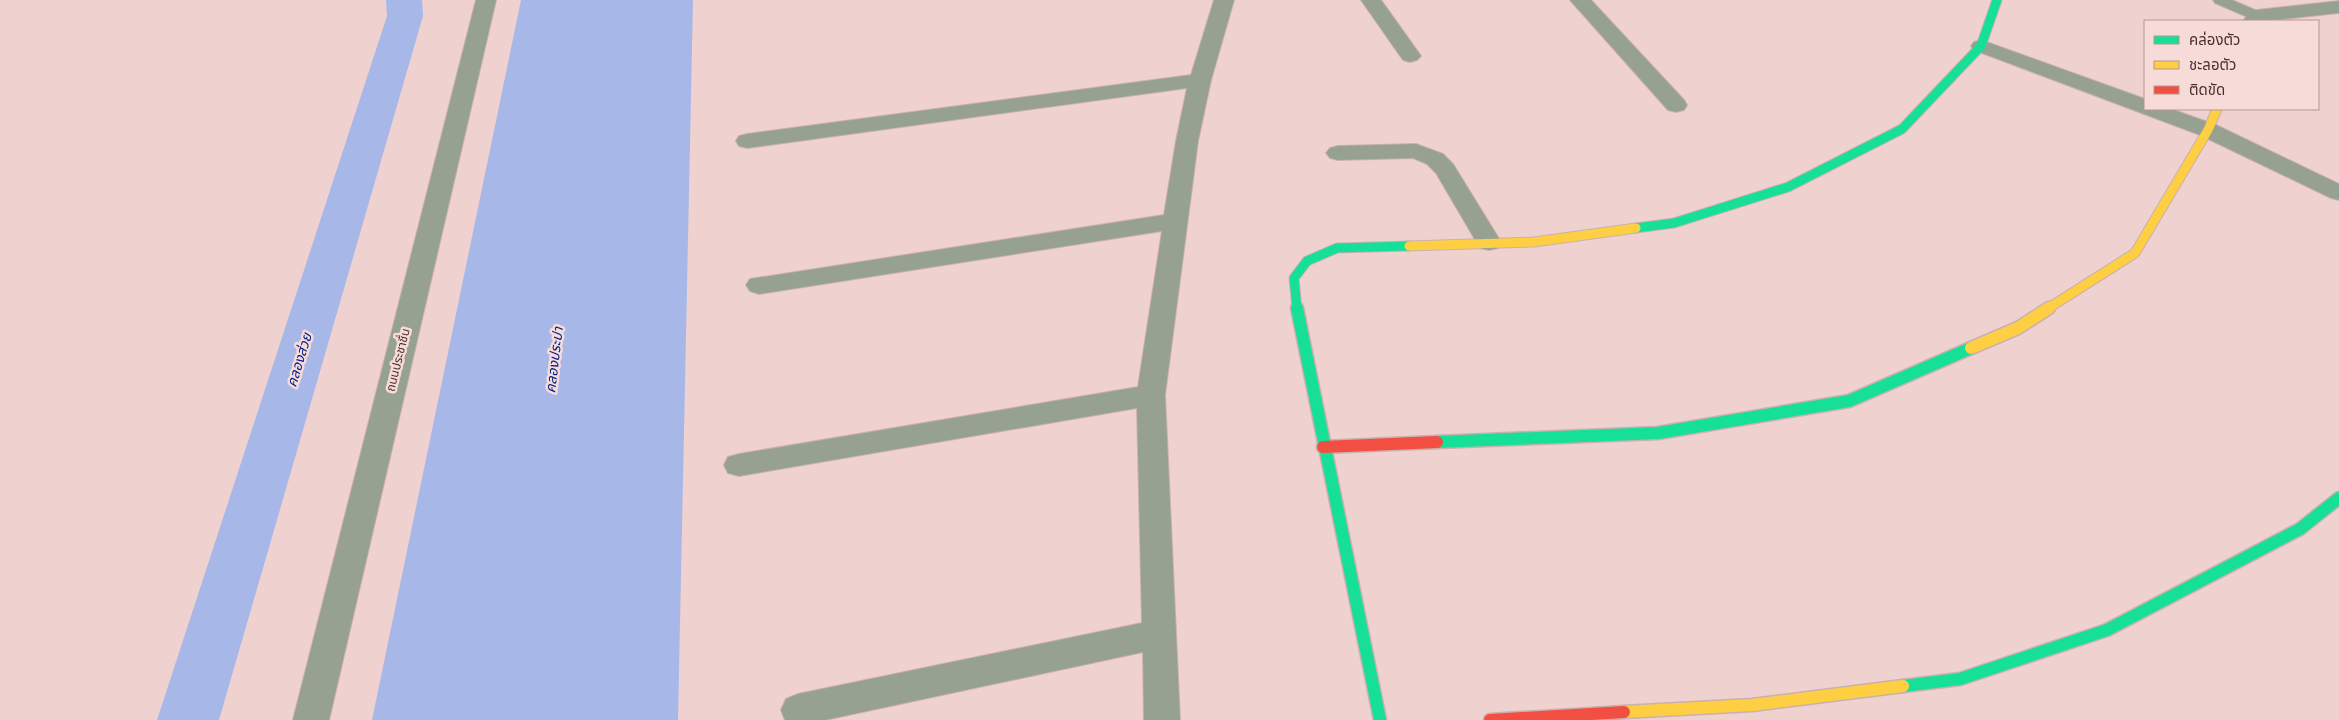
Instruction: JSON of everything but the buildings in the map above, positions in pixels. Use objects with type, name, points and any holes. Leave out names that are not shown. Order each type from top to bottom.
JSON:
[{"type":"street","name":"ถนนประชาชื่น","points":[[311,720],[486,0]]},
{"type":"street","points":[[1162,720],[1151,395],[1187,142],[1200,80],[1224,0]]},
{"type":"street","points":[[1371,0],[1410,56]]},
{"type":"street","points":[[1580,0],[1676,105]]},
{"type":"street","points":[[1380,720],[1296,302],[1294,278],[1307,261],[1337,248],[1534,242],[1674,223],[1788,187],[1902,129],[1981,46],[1997,0]]},
{"type":"street","points":[[2255,18],[2339,7]]},
{"type":"street","points":[[1981,46],[2144,106]]},
{"type":"street","points":[[747,141],[1200,80]]},
{"type":"street","points":[[2154,110],[2208,130],[2339,193]]},
{"type":"street","points":[[1324,447],[1658,433],[1849,401],[2018,328],[2135,252],[2208,130],[2217,110]]},
{"type":"street","points":[[1338,153],[1416,151],[1435,159],[1445,169],[1489,242]]},
{"type":"street","points":[[759,284],[1175,221]]},
{"type":"street","points":[[739,464],[1151,395]]},
{"type":"street","points":[[1490,720],[1752,705],[1960,679],[2107,630],[2300,529],[2339,498]]},
{"type":"street","points":[[798,710],[1159,634]]},
{"type":"lane","points":[[2220,0],[2255,18]]},
{"type":"water","name":"คลองประปา","points":[[521,0],[693,0],[678,720],[372,720]]},
{"type":"waterway","name":"คลองส่วย","points":[[188,720],[405,16],[404,0]]},
{"type":"traffic: fast","points":[[1636,228],[1674,223],[1788,187],[1902,129],[1981,46],[1997,0]]},
{"type":"traffic: fast","points":[[1380,720],[1296,302],[1294,278],[1307,261],[1337,248],[1409,246]]},
{"type":"traffic: fast","points":[[1437,442],[1658,433],[1849,401],[1971,348]]},
{"type":"traffic: fast","points":[[1903,686],[1960,679],[2107,630],[2300,529],[2339,498]]},
{"type":"traffic: slow","points":[[1971,348],[2018,328],[2135,253],[2208,130],[2217,110]]},
{"type":"traffic: slow","points":[[1409,246],[1534,242],[1636,228]]},
{"type":"traffic: slow","points":[[1624,712],[1752,705],[1903,686]]},
{"type":"traffic: jam","points":[[1323,447],[1437,442]]},
{"type":"traffic: jam","points":[[1490,720],[1624,712]]}]
